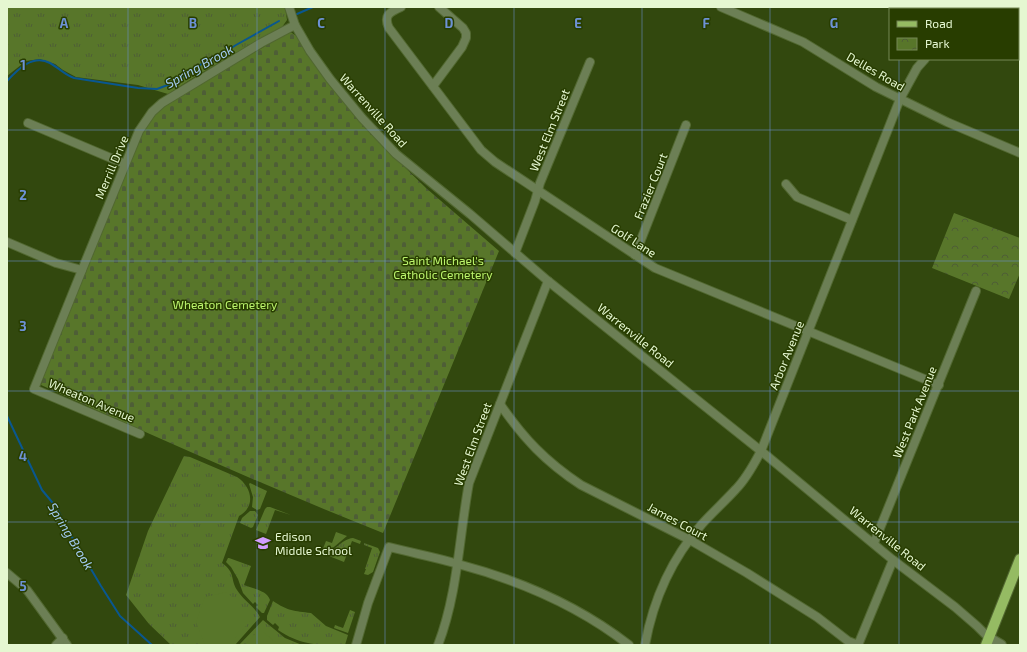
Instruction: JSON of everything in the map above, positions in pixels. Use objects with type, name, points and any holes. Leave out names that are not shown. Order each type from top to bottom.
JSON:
[{"type":"main road","points":[[987,642],[1020,559]]},
{"type":"street","name":"Warrenville Road","points":[[289,7],[295,25],[310,51],[330,79],[382,140],[410,166],[450,197],[548,281],[761,451],[893,560],[955,606],[977,626],[987,642]]},
{"type":"street","name":"Golf Lane","points":[[401,7],[390,12],[386,19],[386,23],[389,28],[481,150],[495,162],[538,192],[655,268],[939,385]]},
{"type":"street","points":[[433,86],[462,47],[466,38],[466,33],[463,28],[439,7]]},
{"type":"street","name":"Delles Road","points":[[721,7],[803,42],[866,81],[900,99],[947,122],[1020,153]]},
{"type":"street","name":"Merrill Drive","points":[[34,389],[125,164],[145,121],[162,103],[261,43],[295,25]]},
{"type":"street","name":"Arbor Avenue","points":[[645,645],[662,588],[681,553],[701,526],[751,470],[761,451],[900,99],[917,68],[924,60]]},
{"type":"street","name":"West Elm Street","points":[[515,253],[540,183],[590,62]]},
{"type":"street","points":[[28,123],[125,164]]},
{"type":"street","name":"Frazier Court","points":[[635,255],[686,125]]},
{"type":"street","points":[[786,184],[797,197],[852,220]]},
{"type":"street","points":[[7,242],[56,263],[82,270]]},
{"type":"street","name":"West Elm Street","points":[[438,645],[452,598],[458,564],[462,516],[469,483],[548,281]]},
{"type":"street","name":"West Park Avenue","points":[[874,543],[939,385],[976,290]]},
{"type":"street","name":"Wheaton Avenue","points":[[34,389],[140,434]]},
{"type":"street","name":"James Court","points":[[500,404],[534,449],[567,476],[581,485],[690,540],[758,580],[816,617],[848,641],[858,645]]},
{"type":"street","points":[[356,645],[368,603],[389,547],[458,564],[507,580],[550,598],[594,622],[629,645]]},
{"type":"street","points":[[858,645],[893,560]]},
{"type":"street","points":[[7,573],[27,590],[65,642],[56,645]]},
{"type":"street","points":[[987,642],[1002,645]]},
{"type":"green space","points":[[7,7],[285,7],[287,20],[282,27],[196,76],[168,94],[138,85],[76,77],[55,64],[40,59],[26,61],[7,76]]},
{"type":"green space","name":"Wheaton Cemetery","points":[[288,33],[292,33],[298,37],[317,68],[344,103],[386,149],[426,188],[499,251],[383,533],[168,442],[41,385],[54,347],[140,137],[149,122],[169,102]]},
{"type":"green space","points":[[954,213],[1020,238],[1020,273],[1009,299],[932,268]]},
{"type":"green space","points":[[184,456],[190,457],[237,477],[246,485],[249,491],[250,502],[245,512],[239,516],[222,563],[231,573],[235,586],[240,594],[260,617],[235,645],[171,645],[149,624],[126,595],[148,531]]},
{"type":"green space","points":[[250,483],[267,491],[260,509],[257,510],[252,507],[253,497]]},
{"type":"green space","points":[[267,507],[291,515],[275,510],[266,534],[256,530]]},
{"type":"green space","points":[[250,511],[255,511],[258,515],[253,527],[251,528],[240,523],[242,518]]},
{"type":"green space","points":[[336,532],[347,536],[328,552],[319,551],[322,551],[326,541],[332,543]]},
{"type":"green space","points":[[353,538],[361,541],[360,544],[352,541],[344,562],[324,554],[328,553],[345,541]]},
{"type":"green space","points":[[364,543],[378,548],[380,552],[373,572],[368,575],[364,574],[372,548],[364,545]]},
{"type":"green space","points":[[229,558],[251,566],[244,585],[266,594],[270,600],[264,613],[256,607],[258,605],[255,602],[253,604],[243,593],[238,579],[231,567],[226,562]]},
{"type":"green space","points":[[227,592],[250,615],[250,621],[229,645],[205,645],[196,622],[205,597]]},
{"type":"green space","points":[[273,601],[291,610],[311,613],[326,626],[348,635],[345,645],[310,644],[295,639],[278,630],[279,627],[275,623],[273,625],[267,620],[267,616]]},
{"type":"green space","points":[[350,610],[355,612],[348,633],[334,628],[335,625],[343,628]]},
{"type":"green space","points":[[263,620],[285,638],[302,645],[239,645]]},
{"type":"green space","points":[[257,632],[263,632],[279,645],[245,645]]},
{"type":"waterway","name":"Spring Brook","points":[[297,14],[313,7]]},
{"type":"waterway","name":"Spring Brook","points":[[7,81],[26,64],[38,60],[50,63],[74,78],[138,88],[157,89],[173,83],[203,63],[222,54],[279,21]]},
{"type":"waterway","name":"Spring Brook","points":[[7,416],[42,490],[57,508],[66,527],[101,586],[120,616],[152,645]]},
{"type":"place","name":"Edison Middle School","points":[[263,543]]},
{"type":"park label","name":"Saint Michael's Catholic Cemetery","points":[[443,267]]}]
